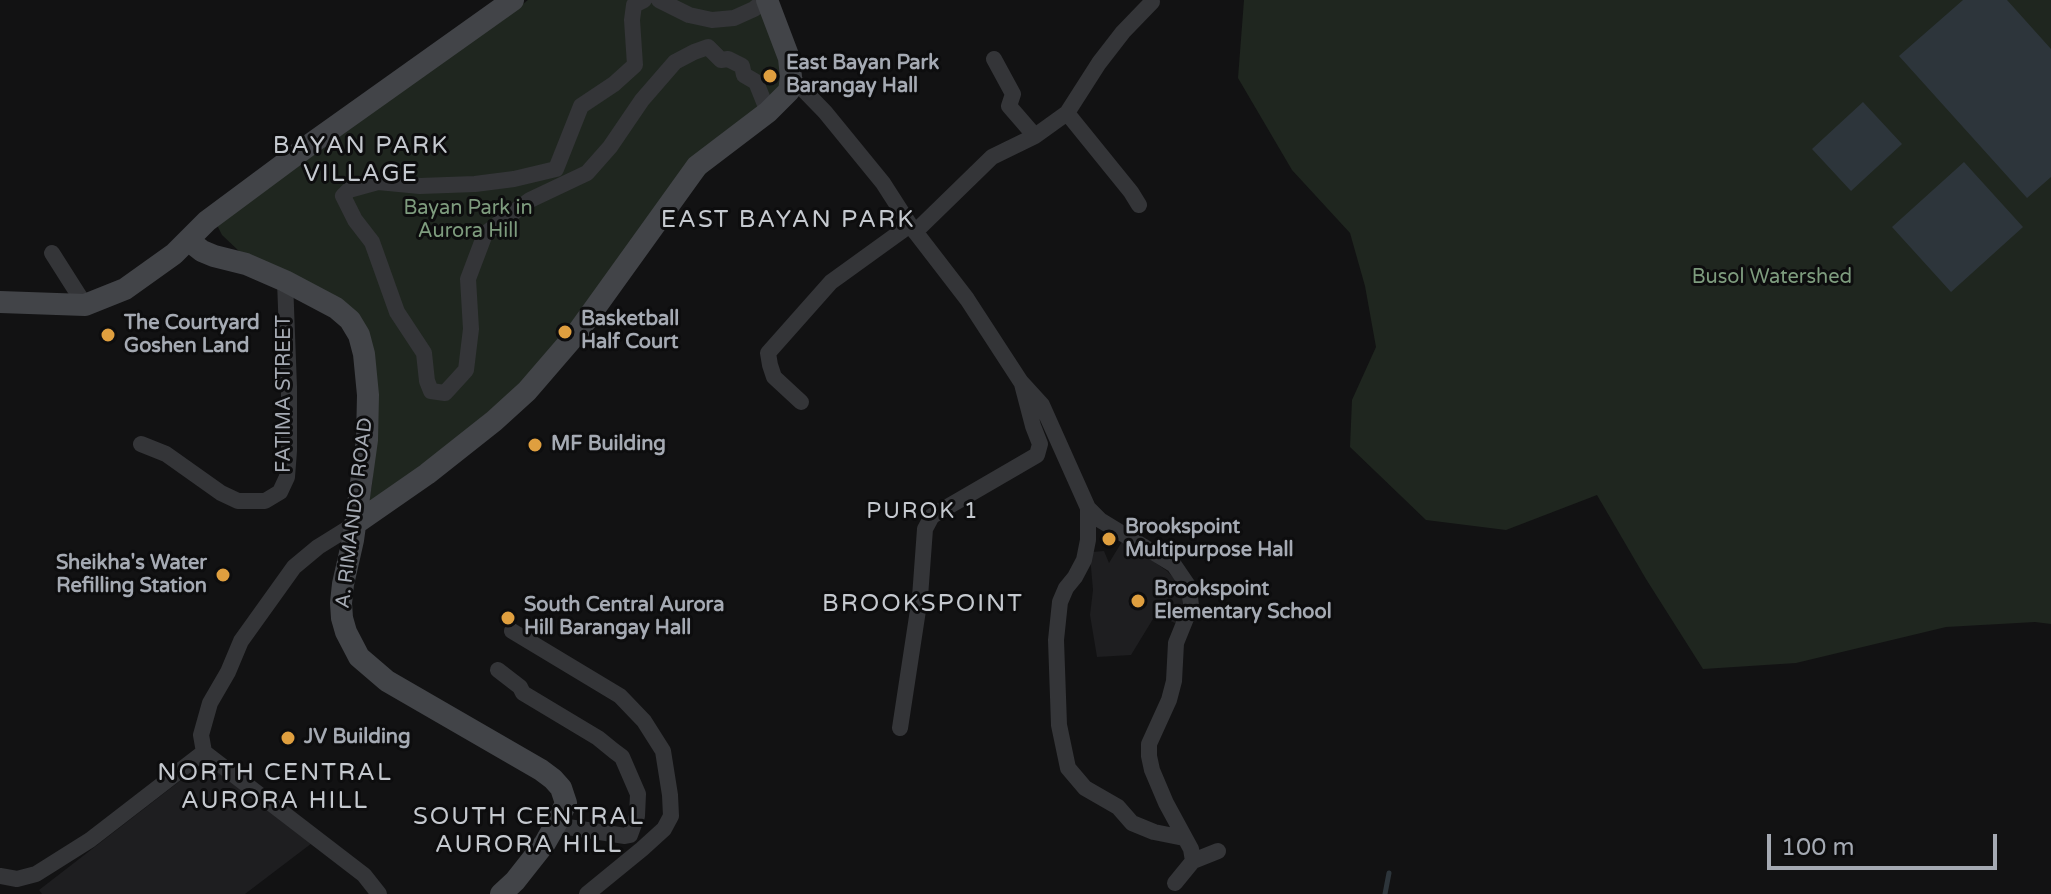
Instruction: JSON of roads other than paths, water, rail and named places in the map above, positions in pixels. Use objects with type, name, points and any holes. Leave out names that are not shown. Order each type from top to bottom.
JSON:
[{"type":"main road","points":[[0,302],[85,305],[125,289],[174,254],[207,221],[513,0]]},
{"type":"main road","points":[[355,524],[427,474],[527,391],[577,333],[697,166],[768,112],[789,91],[789,58],[766,0]]},
{"type":"main road","name":"A. RIMANDO ROAD","points":[[207,221],[216,241],[237,260]]},
{"type":"main road","name":"A. RIMANDO ROAD","points":[[188,240],[202,251],[237,260],[285,281],[336,308],[350,320],[359,335],[364,354],[368,395],[367,440],[341,603],[346,632],[359,657],[387,681],[553,779],[561,788],[566,803],[558,820]]},
{"type":"main road","points":[[501,894],[545,843],[558,820]]},
{"type":"street","points":[[644,0],[634,5],[635,65],[614,84],[581,106],[556,169],[475,184],[420,186],[378,182],[349,190],[343,196],[355,220],[372,242],[397,312],[424,353],[431,391],[445,393],[466,370],[471,329],[468,279],[485,234],[530,200],[587,173],[675,62],[708,47],[721,60],[728,59],[742,66],[744,75],[756,82],[768,112]]},
{"type":"street","points":[[659,0],[689,15],[712,20],[734,18],[766,0]]},
{"type":"street","points":[[801,402],[774,377],[768,353],[831,282],[913,229],[992,157],[1035,136],[1067,113],[1099,63],[1152,2]]},
{"type":"street","points":[[994,59],[1013,94],[1009,106],[1035,136]]},
{"type":"street","points":[[791,77],[825,112],[883,183],[913,229],[967,299],[1021,382],[1042,405],[1088,508],[1100,520],[1174,565],[1189,587],[1191,606],[1176,643],[1174,681],[1149,744],[1149,756],[1152,770],[1191,849],[1193,861]]},
{"type":"street","points":[[1067,113],[1139,205]]},
{"type":"street","points":[[52,253],[85,305]]},
{"type":"street","name":"FATIMA STREET","points":[[141,444],[166,454],[221,493],[238,501],[265,501],[280,492],[287,477],[289,451],[285,281]]},
{"type":"street","points":[[900,728],[920,597],[925,529],[932,516],[1037,455],[1040,444],[1021,382]]},
{"type":"street","points":[[1088,508],[1088,540],[1084,560],[1060,602],[1056,640],[1059,725],[1068,768],[1085,788],[1118,807],[1132,823],[1154,832],[1184,838]]},
{"type":"street","points":[[355,524],[318,547],[294,567],[241,641],[210,703],[201,735],[204,752],[364,875],[379,894]]},
{"type":"street","points":[[512,631],[620,696],[644,721],[663,751],[671,816],[664,829],[587,894]]},
{"type":"street","points":[[498,670],[523,693],[598,738],[622,757],[638,794],[637,816],[630,835],[568,827],[558,820]]},
{"type":"street","points":[[0,876],[17,879],[36,874],[90,840],[204,752]]},
{"type":"street","points":[[1175,883],[1193,861],[1218,851]]},
{"type":"waterway","points":[[1385,894],[1389,873]]},
{"type":"place","name":"East Bayan Park Barangay Hall","points":[[770,76]]},
{"type":"place","name":"Basketball Half Court","points":[[565,332]]},
{"type":"place","name":"The Courtyard Goshen Land","points":[[108,335]]},
{"type":"place","name":"MF Building","points":[[535,445]]},
{"type":"place","name":"Brookspoint Multipurpose Hall","points":[[1109,539]]},
{"type":"place","name":"Sheikha's Water Refilling Station","points":[[223,575]]},
{"type":"place","name":"Brookspoint Elementary School","points":[[1138,601]]},
{"type":"place","name":"South Central Aurora Hill Barangay Hall","points":[[508,618]]},
{"type":"place","name":"JV Building","points":[[288,738]]},
{"type":"district","name":"BAYAN PARK VILLAGE","points":[[361,161]]},
{"type":"district","name":"EAST BAYAN PARK","points":[[788,221]]},
{"type":"district","name":"PUROK 1","points":[[923,512]]},
{"type":"district","name":"BROOKSPOINT","points":[[923,605]]},
{"type":"district","name":"NORTH CENTRAL AURORA HILL","points":[[275,788]]},
{"type":"district","name":"SOUTH CENTRAL AURORA HILL","points":[[529,832]]},
{"type":"park label","name":"Bayan Park in Aurora Hill","points":[[468,220]]},
{"type":"park label","name":"Busol Watershed","points":[[1772,278]]}]
